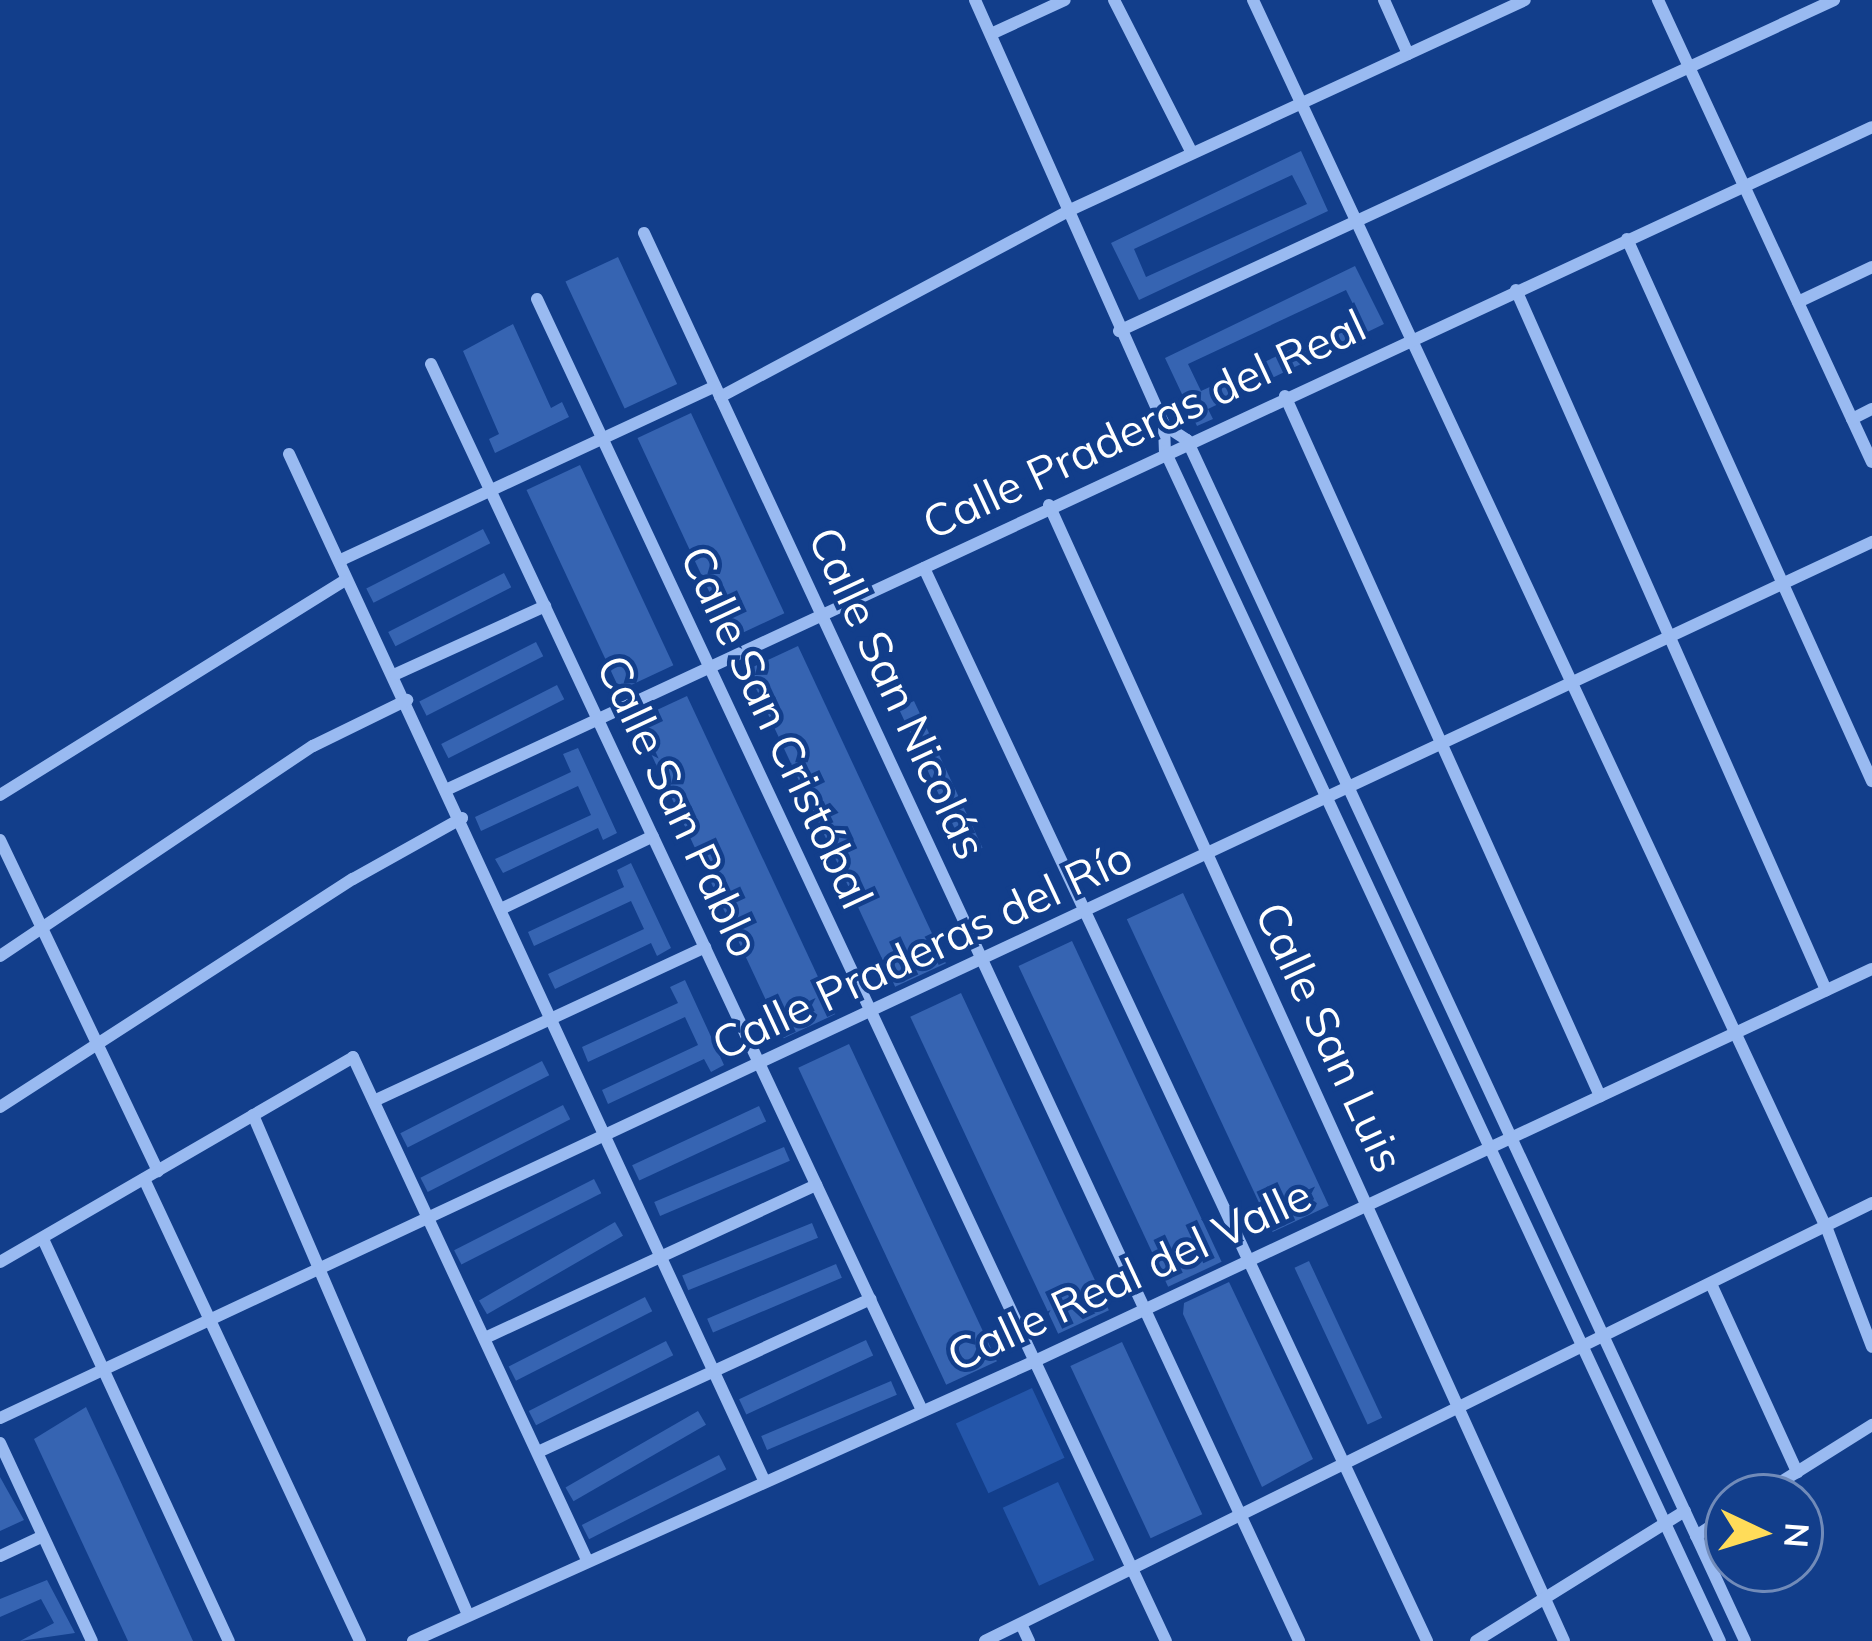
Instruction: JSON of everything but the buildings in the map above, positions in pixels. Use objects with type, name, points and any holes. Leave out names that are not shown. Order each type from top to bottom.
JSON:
[{"type":"street","points":[[975,0],[1164,425],[1165,451],[1720,1641]]},
{"type":"street","points":[[991,34],[1065,0]]},
{"type":"street","points":[[1114,0],[1192,153]]},
{"type":"street","points":[[1253,0],[1827,1229],[1872,1347]]},
{"type":"street","points":[[1384,0],[1408,54]]},
{"type":"street","points":[[343,559],[602,438],[717,391],[1068,211],[1522,0]]},
{"type":"street","points":[[1658,0],[1872,463]]},
{"type":"street","points":[[1119,331],[1834,0]]},
{"type":"street","name":"Calle Praderas del Real","points":[[448,789],[1187,440],[1872,127]]},
{"type":"street","name":"Calle San Nicolás","points":[[644,233],[1299,1641]]},
{"type":"street","points":[[1627,239],[1872,781]]},
{"type":"street","points":[[1798,302],[1872,267]]},
{"type":"street","points":[[1516,290],[1826,990]]},
{"type":"street","name":"Calle San Cristóbal","points":[[537,299],[1166,1641]]},
{"type":"street","name":"Calle San Pablo","points":[[431,364],[921,1408]]},
{"type":"street","points":[[1285,396],[1600,1096]]},
{"type":"street","points":[[1852,419],[1872,409]]},
{"type":"street","points":[[1164,425],[1187,440],[1745,1641]]},
{"type":"street","points":[[289,454],[343,559],[344,581],[396,674],[764,1480]]},
{"type":"street","name":"Calle San Luis","points":[[1049,505],[1463,1408],[1564,1641]]},
{"type":"street","name":"Calle Praderas del Río","points":[[0,1418],[1086,914],[1872,542]]},
{"type":"street","points":[[924,568],[1427,1641]]},
{"type":"street","points":[[0,795],[344,581]]},
{"type":"street","points":[[396,674],[545,606]]},
{"type":"street","points":[[0,956],[313,746],[407,700]]},
{"type":"street","points":[[0,1107],[462,818]]},
{"type":"street","points":[[502,908],[653,836]]},
{"type":"street","points":[[0,840],[158,1171]]},
{"type":"street","points":[[376,1100],[706,946]]},
{"type":"street","name":"Calle Real del Valle","points":[[413,1641],[921,1408],[1035,1361],[1872,969]]},
{"type":"street","points":[[0,1262],[349,1058],[376,1100],[587,1559]]},
{"type":"street","points":[[253,1115],[315,1271],[468,1615]]},
{"type":"street","points":[[144,1179],[360,1641]]},
{"type":"street","points":[[485,1338],[816,1185]]},
{"type":"street","points":[[985,1641],[1604,1340],[1872,1203]]},
{"type":"street","points":[[43,1239],[229,1641]]},
{"type":"street","points":[[1712,1286],[1797,1472],[1872,1425]]},
{"type":"street","points":[[538,1452],[870,1299]]},
{"type":"street","points":[[0,1443],[92,1641]]},
{"type":"street","points":[[1476,1641],[1685,1511]]},
{"type":"street","points":[[1696,1535],[1704,1530]]},
{"type":"street","points":[[0,1556],[43,1537]]},
{"type":"street","points":[[1021,1624],[1029,1641]]},
{"type":"shaded area","points":[[1032,1388],[1065,1458],[988,1493],[956,1423]]},
{"type":"shaded area","points":[[1058,1482],[1094,1560],[1039,1586],[1003,1508]]}]
